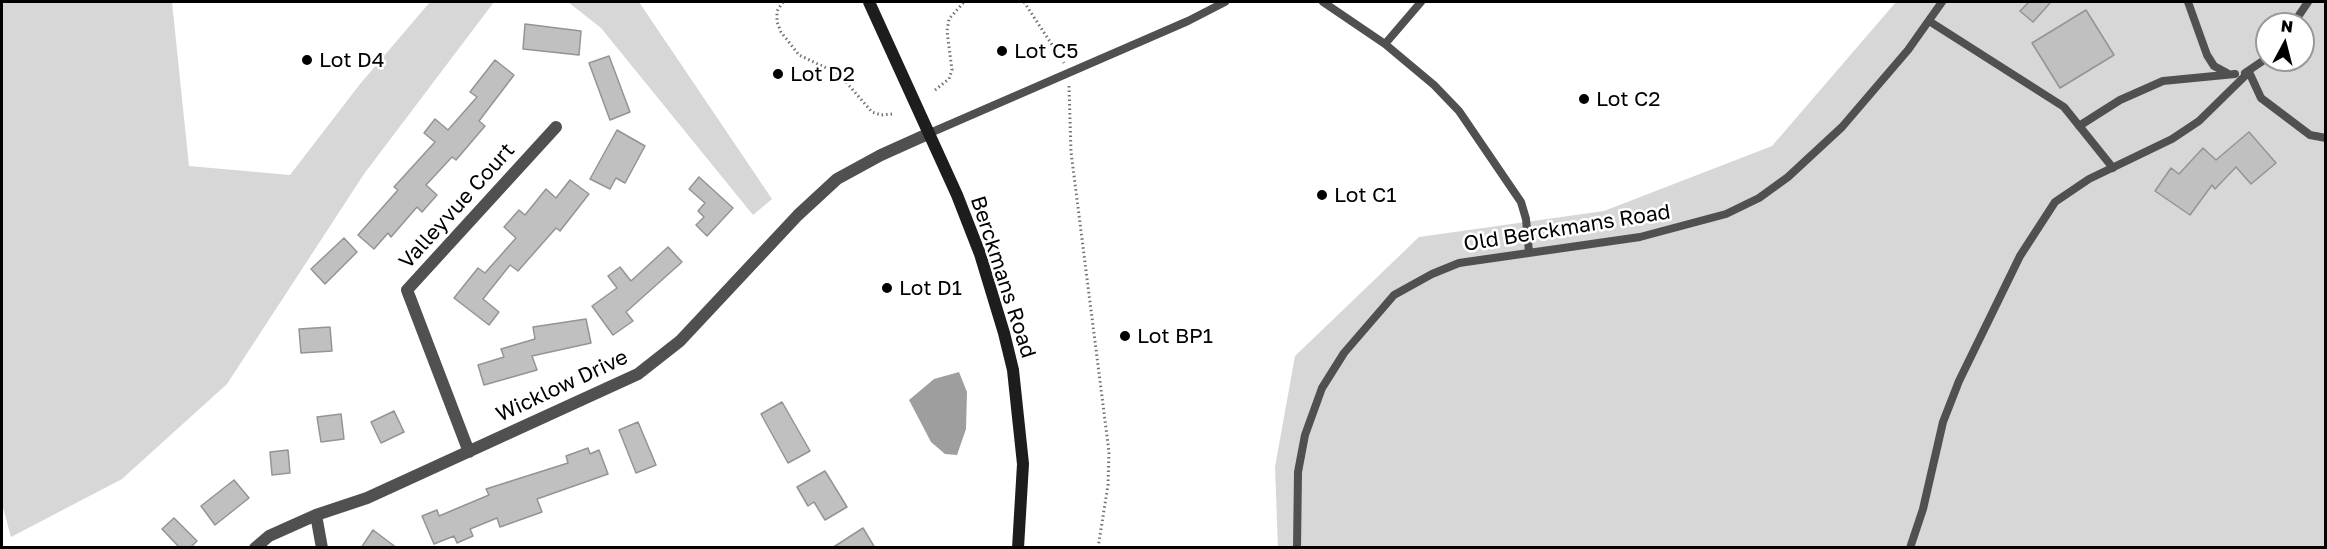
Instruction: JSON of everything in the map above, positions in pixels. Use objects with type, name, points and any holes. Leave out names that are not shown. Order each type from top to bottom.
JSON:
[{"type":"main road","name":"Berckmans Road","points":[[869,2],[930,133],[980,254],[1013,370],[1023,464],[1018,548]]},
{"type":"street","name":"Valleyvue Court","points":[[469,452],[407,290],[556,127]]},
{"type":"street","name":"Wicklow Drive","points":[[255,548],[268,536],[316,515],[367,498],[638,374],[680,341],[798,215],[837,179],[881,154],[930,133]]},
{"type":"street","points":[[316,515],[322,548]]},
{"type":"lane","points":[[930,133],[1070,73],[1225,2]]},
{"type":"lane","points":[[1323,2],[1385,44],[1434,84],[1459,111],[1521,202],[1526,219],[1529,252]]},
{"type":"lane","points":[[1385,44],[1420,2]]},
{"type":"lane","name":"Old Berckmans Road","points":[[1297,548],[1298,472],[1305,435],[1322,388],[1344,352],[1394,295],[1432,274],[1459,263],[1640,237],[1726,214],[1759,198],[1788,177],[1842,127],[1878,87],[1942,2]]},
{"type":"lane","points":[[2188,2],[2207,55],[2222,73],[2235,74]]},
{"type":"lane","points":[[1929,21],[2064,107],[2113,168]]},
{"type":"lane","points":[[1910,548],[1923,509],[1943,422],[1959,381],[2020,256],[2055,202],[2089,178],[2172,139],[2199,121],[2255,67]]},
{"type":"lane","points":[[2079,126],[2120,100],[2163,81],[2249,72]]},
{"type":"lane","points":[[2249,72],[2261,98],[2310,135],[2325,138]]},
{"type":"path","points":[[783,2],[777,11],[777,22],[790,46],[799,55],[839,74],[872,112],[881,115],[893,114]]},
{"type":"path","points":[[935,90],[949,79],[952,70],[947,31],[949,19],[964,2]]},
{"type":"path","points":[[1024,2],[1070,73],[1071,152],[1109,452],[1108,485],[1098,548]]},
{"type":"shaded area","points":[[2,2],[172,2],[189,166],[290,175],[360,84],[430,2],[494,2],[364,174],[227,384],[122,479],[11,537],[2,504]]},
{"type":"shaded area","points":[[568,2],[639,2],[772,199],[753,215],[601,28]]},
{"type":"shaded area","points":[[1896,2],[2325,2],[2325,547],[1278,548],[1275,467],[1295,356],[1419,237],[1604,211],[1772,146]]},
{"type":"shaded area","points":[[959,372],[967,392],[966,429],[957,455],[945,454],[931,442],[909,400],[934,379]]},
{"type":"building","points":[[2029,2],[2051,2],[2033,22],[2020,11]]},
{"type":"building","points":[[2086,10],[2114,55],[2060,88],[2032,43]]},
{"type":"building","points":[[525,24],[581,31],[579,55],[523,49]]},
{"type":"building","points":[[609,56],[630,112],[610,120],[589,63]]},
{"type":"building","points":[[495,60],[514,75],[479,121],[485,126],[456,160],[452,157],[426,185],[437,195],[422,212],[417,207],[391,237],[388,233],[374,249],[358,235],[398,190],[394,187],[435,142],[424,133],[435,119],[448,130],[477,97],[470,92]]},
{"type":"building","points":[[617,130],[645,146],[625,183],[616,178],[610,189],[590,179]]},
{"type":"building","points":[[2249,132],[2276,163],[2251,184],[2236,167],[2215,189],[2212,185],[2190,215],[2155,191],[2171,168],[2179,174],[2203,148],[2216,160]]},
{"type":"building","points":[[699,177],[733,208],[707,236],[696,225],[704,217],[698,211],[705,203],[689,189]]},
{"type":"building","points":[[570,180],[589,194],[560,231],[556,228],[518,271],[510,265],[483,299],[499,312],[489,325],[454,298],[478,268],[485,273],[516,238],[504,227],[519,210],[525,215],[546,189],[556,198]]},
{"type":"building","points":[[344,238],[357,252],[325,284],[311,269]]},
{"type":"building","points":[[668,247],[682,262],[626,312],[633,321],[613,335],[592,306],[617,288],[608,276],[620,267],[631,281]]},
{"type":"building","points":[[586,319],[591,343],[532,356],[537,370],[484,385],[478,365],[504,357],[501,349],[535,339],[533,327]]},
{"type":"building","points":[[330,327],[332,351],[301,353],[299,329]]},
{"type":"building","points":[[782,402],[810,451],[788,463],[761,414]]},
{"type":"building","points":[[394,411],[404,432],[381,443],[371,422]]},
{"type":"building","points":[[341,414],[344,439],[321,442],[317,417]]},
{"type":"building","points":[[638,422],[656,465],[636,473],[619,430]]},
{"type":"building","points":[[588,448],[590,454],[599,450],[608,474],[537,499],[542,512],[500,527],[497,518],[470,529],[473,536],[457,543],[454,536],[434,544],[422,516],[437,510],[439,516],[489,495],[486,489],[568,463],[566,456]]},
{"type":"building","points":[[288,450],[290,473],[272,475],[270,452]]},
{"type":"building","points":[[825,471],[847,507],[825,520],[814,502],[808,506],[797,487]]},
{"type":"building","points":[[234,480],[249,498],[215,525],[201,506]]},
{"type":"building","points":[[174,518],[197,541],[190,548],[180,548],[162,529]]},
{"type":"building","points":[[863,528],[875,548],[832,548]]},
{"type":"building","points":[[373,530],[397,548],[361,548]]},
{"type":"place","name":"Lot C5","points":[[1002,51]]},
{"type":"place","name":"Lot D4","points":[[307,60]]},
{"type":"place","name":"Lot D2","points":[[778,74]]},
{"type":"place","name":"Lot C2","points":[[1584,99]]},
{"type":"place","name":"Lot C1","points":[[1322,195]]},
{"type":"place","name":"Lot D1","points":[[887,288]]},
{"type":"place","name":"Lot BP1","points":[[1125,336]]}]
